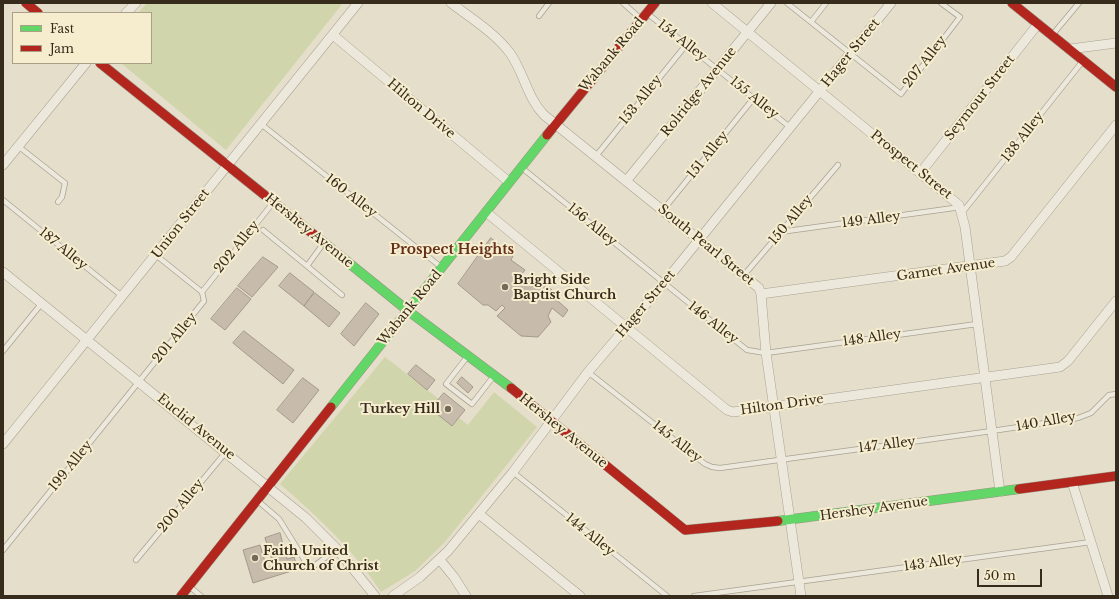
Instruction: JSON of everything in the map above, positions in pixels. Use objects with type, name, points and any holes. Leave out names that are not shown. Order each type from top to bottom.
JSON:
[{"type":"main road","points":[[26,3],[37,12]]},
{"type":"main road","name":"Wabank Road","points":[[181,596],[407,310],[443,268],[509,182],[655,3]]},
{"type":"main road","points":[[1012,3],[1116,87]]},
{"type":"main road","name":"Hershey Avenue","points":[[101,64],[407,310],[551,421],[685,530],[790,520],[1116,476]]},
{"type":"street","points":[[127,12],[136,3]]},
{"type":"street","name":"Union Street","points":[[3,444],[157,256],[226,165],[261,124],[358,3]]},
{"type":"street","name":"South Pearl Street","points":[[451,3],[498,40],[506,49],[518,66],[526,88],[536,106],[556,124],[759,288],[761,294],[766,353],[801,596]]},
{"type":"street","name":"Prospect Street","points":[[712,3],[921,172],[962,210]]},
{"type":"street","name":"Rolridge Avenue","points":[[627,180],[772,3]]},
{"type":"street","name":"Hager Street","points":[[393,596],[440,560],[479,514],[513,472],[588,372],[664,283],[698,239],[791,128],[891,3]]},
{"type":"street","name":"Seymour Street","points":[[921,172],[1038,24]]},
{"type":"street","name":"Hilton Drive","points":[[333,35],[509,182]]},
{"type":"street","points":[[1070,49],[1116,43]]},
{"type":"street","points":[[3,164],[85,64]]},
{"type":"street","name":"Garnet Avenue","points":[[761,294],[1006,261],[1011,258],[1116,125]]},
{"type":"street","points":[[962,210],[1000,492]]},
{"type":"street","name":"Hilton Drive","points":[[486,212],[627,327],[642,342],[727,410],[733,412],[1060,367],[1068,361],[1115,304]]},
{"type":"street","name":"Euclid Avenue","points":[[3,272],[269,486],[306,518],[337,548],[375,596]]},
{"type":"street","points":[[1072,482],[1108,596]]},
{"type":"street","points":[[479,514],[580,596]]},
{"type":"street","points":[[440,560],[454,577],[466,596]]},
{"type":"lane","points":[[539,16],[549,3]]},
{"type":"lane","name":"154 Alley","points":[[623,3],[645,16],[718,69]]},
{"type":"lane","points":[[788,3],[850,55]]},
{"type":"lane","points":[[811,22],[826,3]]},
{"type":"lane","name":"207 Alley","points":[[850,55],[900,94],[960,17],[941,3]]},
{"type":"lane","points":[[1052,35],[1079,3]]},
{"type":"lane","name":"153 Alley","points":[[596,156],[686,45]]},
{"type":"lane","name":"138 Alley","points":[[962,210],[1083,60]]},
{"type":"lane","name":"155 Alley","points":[[718,69],[791,128]]},
{"type":"lane","name":"151 Alley","points":[[663,210],[754,99]]},
{"type":"lane","name":"160 Alley","points":[[261,124],[443,268]]},
{"type":"lane","points":[[18,146],[65,183],[62,197],[58,202]]},
{"type":"lane","name":"150 Alley","points":[[744,276],[838,165]]},
{"type":"lane","name":"156 Alley","points":[[521,167],[664,283]]},
{"type":"lane","name":"187 Alley","points":[[3,200],[123,297]]},
{"type":"lane","name":"202 Alley","points":[[202,292],[273,203]]},
{"type":"lane","name":"149 Alley","points":[[780,232],[962,210]]},
{"type":"lane","points":[[263,230],[342,295]]},
{"type":"lane","points":[[307,266],[324,243]]},
{"type":"lane","points":[[157,256],[202,292]]},
{"type":"lane","name":"146 Alley","points":[[664,283],[747,350],[766,353]]},
{"type":"lane","name":"201 Alley","points":[[139,382],[202,305],[204,301],[202,292]]},
{"type":"lane","points":[[4,349],[42,303]]},
{"type":"lane","name":"148 Alley","points":[[766,353],[978,324]]},
{"type":"lane","points":[[468,356],[446,384],[472,404],[494,376]]},
{"type":"lane","name":"145 Alley","points":[[588,372],[705,464],[720,468],[781,460]]},
{"type":"lane","name":"199 Alley","points":[[3,550],[139,382]]},
{"type":"lane","name":"140 Alley","points":[[992,431],[1078,418],[1091,413],[1109,395],[1116,394]]},
{"type":"lane","name":"147 Alley","points":[[781,460],[992,431]]},
{"type":"lane","name":"200 Alley","points":[[136,560],[226,452]]},
{"type":"lane","name":"144 Alley","points":[[513,472],[667,596]]},
{"type":"lane","points":[[257,500],[278,519],[310,569],[337,548]]},
{"type":"lane","name":"143 Alley","points":[[799,582],[1091,542]]},
{"type":"lane","points":[[694,596],[799,582]]},
{"type":"lane","points":[[188,586],[201,596]]},
{"type":"green space","points":[[147,3],[343,3],[226,150],[122,64],[152,64],[152,12],[139,12]]},
{"type":"green space","points":[[385,357],[439,399],[431,409],[452,426],[459,418],[468,425],[494,392],[537,427],[445,542],[415,571],[381,592],[359,562],[334,534],[308,508],[280,484]]},
{"type":"building","name":"Bright Side Baptist Church","points":[[491,238],[513,256],[511,260],[525,270],[521,275],[529,280],[533,275],[552,290],[550,294],[568,310],[563,317],[552,308],[548,316],[551,322],[538,337],[521,336],[497,316],[505,308],[502,305],[496,311],[488,305],[483,305],[458,284]]},
{"type":"building","points":[[263,257],[278,267],[252,297],[238,286]]},
{"type":"building","points":[[290,273],[314,292],[304,306],[279,286]]},
{"type":"building","points":[[237,288],[251,299],[225,330],[211,319]]},
{"type":"building","points":[[315,293],[340,313],[329,327],[304,306]]},
{"type":"building","points":[[366,303],[379,314],[354,346],[341,334]]},
{"type":"building","points":[[244,331],[294,370],[283,384],[233,343]]},
{"type":"building","points":[[416,365],[435,380],[427,390],[408,374]]},
{"type":"building","name":"Turkey Hill","points":[[462,377],[473,387],[468,393],[457,383]]},
{"type":"building","points":[[303,378],[319,390],[293,423],[277,410]]},
{"type":"building","name":"Turkey Hill","points":[[444,393],[465,410],[452,426],[431,409]]},
{"type":"building","name":"Faith United Church of Christ","points":[[280,533],[287,559],[294,557],[298,569],[253,583],[243,550],[260,545],[267,568],[274,566],[265,538]]},
{"type":"traffic: fast","points":[[331,407],[547,135]]},
{"type":"traffic: fast","points":[[323,242],[407,310],[511,388]]},
{"type":"traffic: fast","points":[[778,521],[1019,489]]},
{"type":"traffic: jam","points":[[26,3],[37,12]]},
{"type":"traffic: jam","points":[[547,135],[655,3]]},
{"type":"traffic: jam","points":[[1012,3],[1116,87]]},
{"type":"traffic: jam","points":[[101,64],[323,242]]},
{"type":"traffic: jam","points":[[511,388],[685,530],[778,521]]},
{"type":"traffic: jam","points":[[181,596],[331,407]]},
{"type":"traffic: jam","points":[[1019,489],[1116,476]]},
{"type":"place","name":"Bright Side Baptist Church","points":[[505,287]]},
{"type":"place","name":"Turkey Hill","points":[[448,409]]},
{"type":"place","name":"Faith United Church of Christ","points":[[255,558]]},
{"type":"district","name":"Prospect Heights","points":[[452,250]]}]
